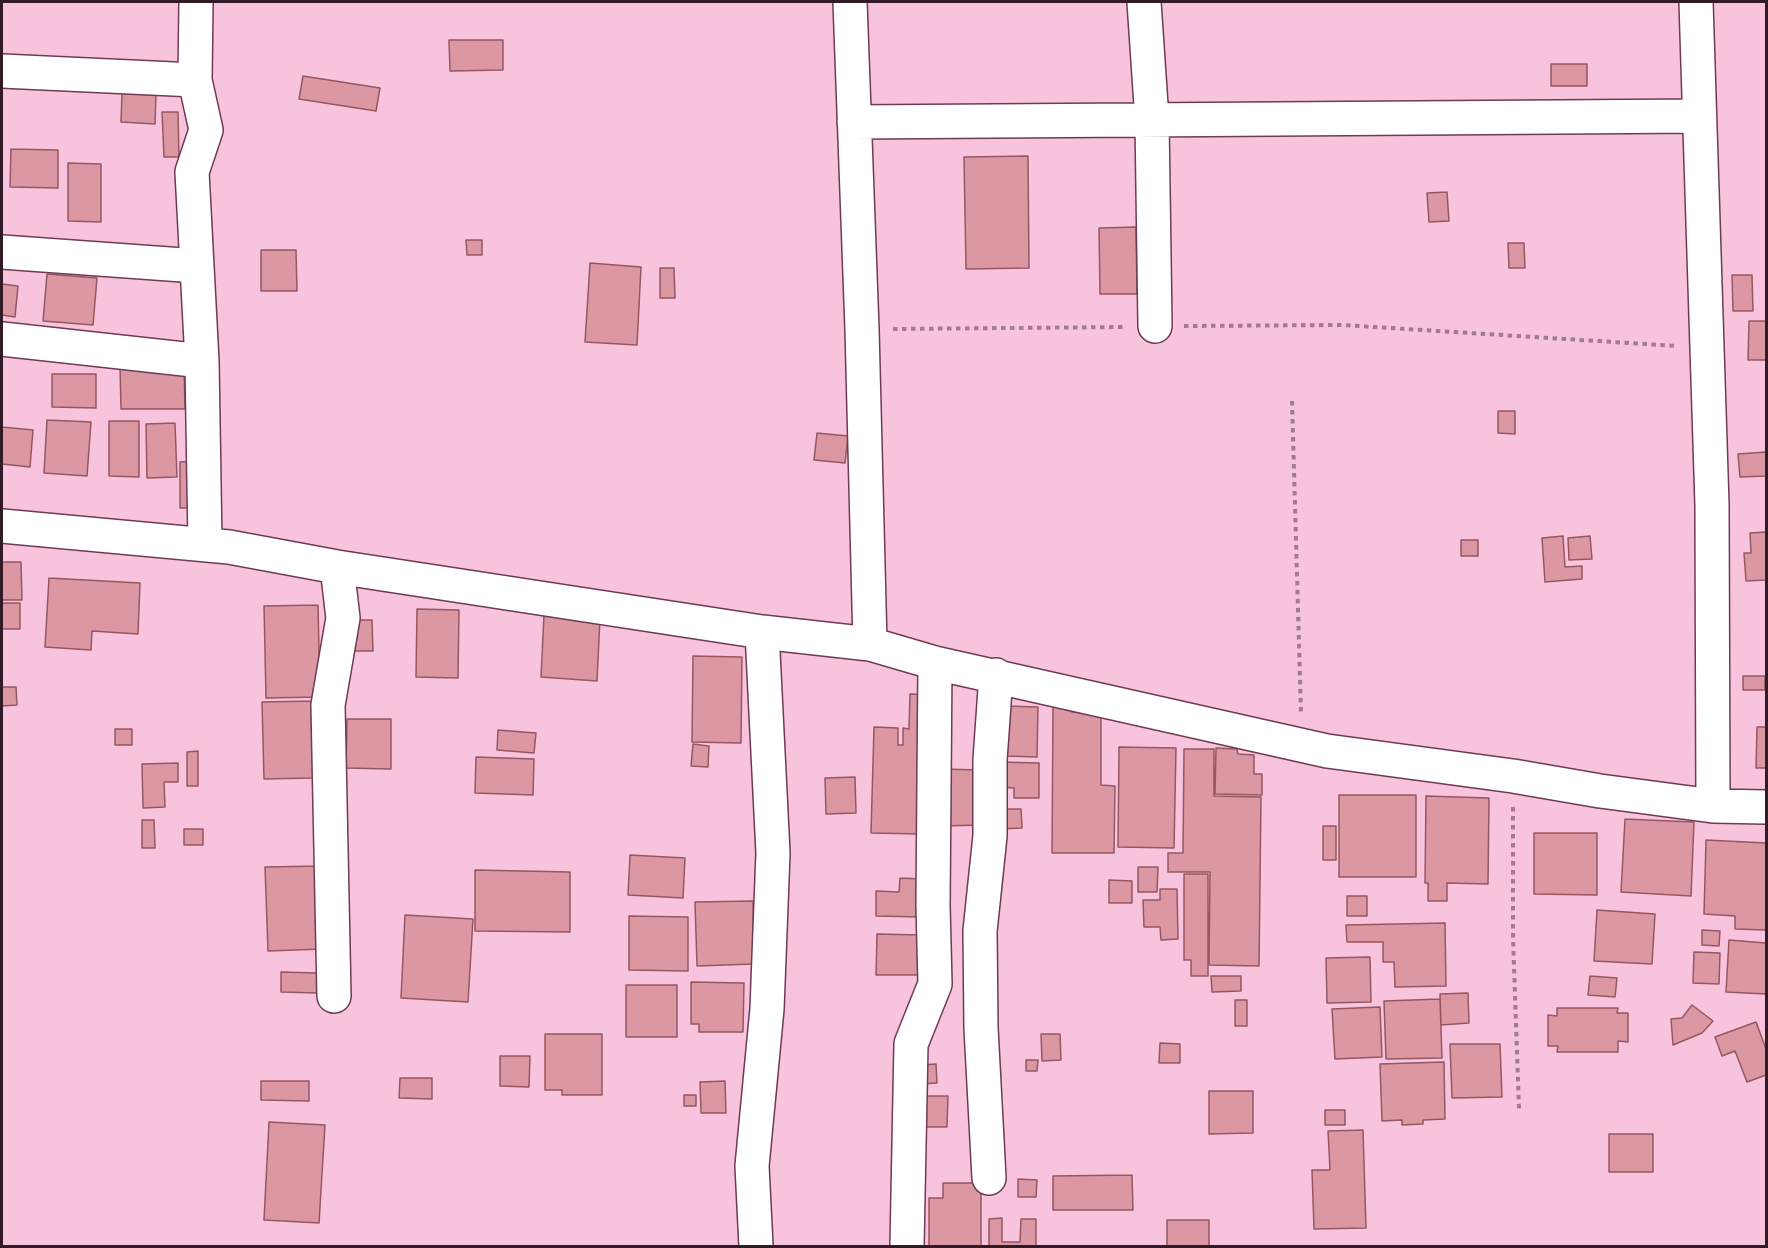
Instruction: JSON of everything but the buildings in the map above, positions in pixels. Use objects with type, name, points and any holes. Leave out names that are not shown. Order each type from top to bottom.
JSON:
[{"type":"street","points":[[196,2],[195,80],[206,130],[192,171],[202,361],[206,544]]},
{"type":"street","points":[[850,2],[862,329],[870,644]]},
{"type":"street","points":[[1144,2],[1152,120],[1155,327]]},
{"type":"street","points":[[1696,2],[1712,506],[1713,806]]},
{"type":"street","points":[[2,71],[195,80]]},
{"type":"street","points":[[854,122],[1699,117]]},
{"type":"street","points":[[2,252],[197,266]]},
{"type":"street","points":[[2,339],[202,361]]},
{"type":"street","points":[[2,526],[206,544],[337,567],[762,632],[870,644],[935,663],[1327,751],[1513,776],[1599,802],[1767,807]]},
{"type":"street","points":[[334,996],[328,705],[343,618],[337,567]]},
{"type":"street","points":[[756,1246],[752,1166],[766,1009],[773,853],[762,632]]},
{"type":"street","points":[[907,1246],[911,1044],[935,984],[933,905],[935,663]]},
{"type":"street","points":[[989,1178],[981,1028],[980,931],[990,836],[990,760],[996,675]]},
{"type":"path","points":[[862,329],[1342,325],[1706,348]]},
{"type":"path","points":[[1292,401],[1302,744]]},
{"type":"path","points":[[1513,776],[1513,938],[1519,1109]]}]
